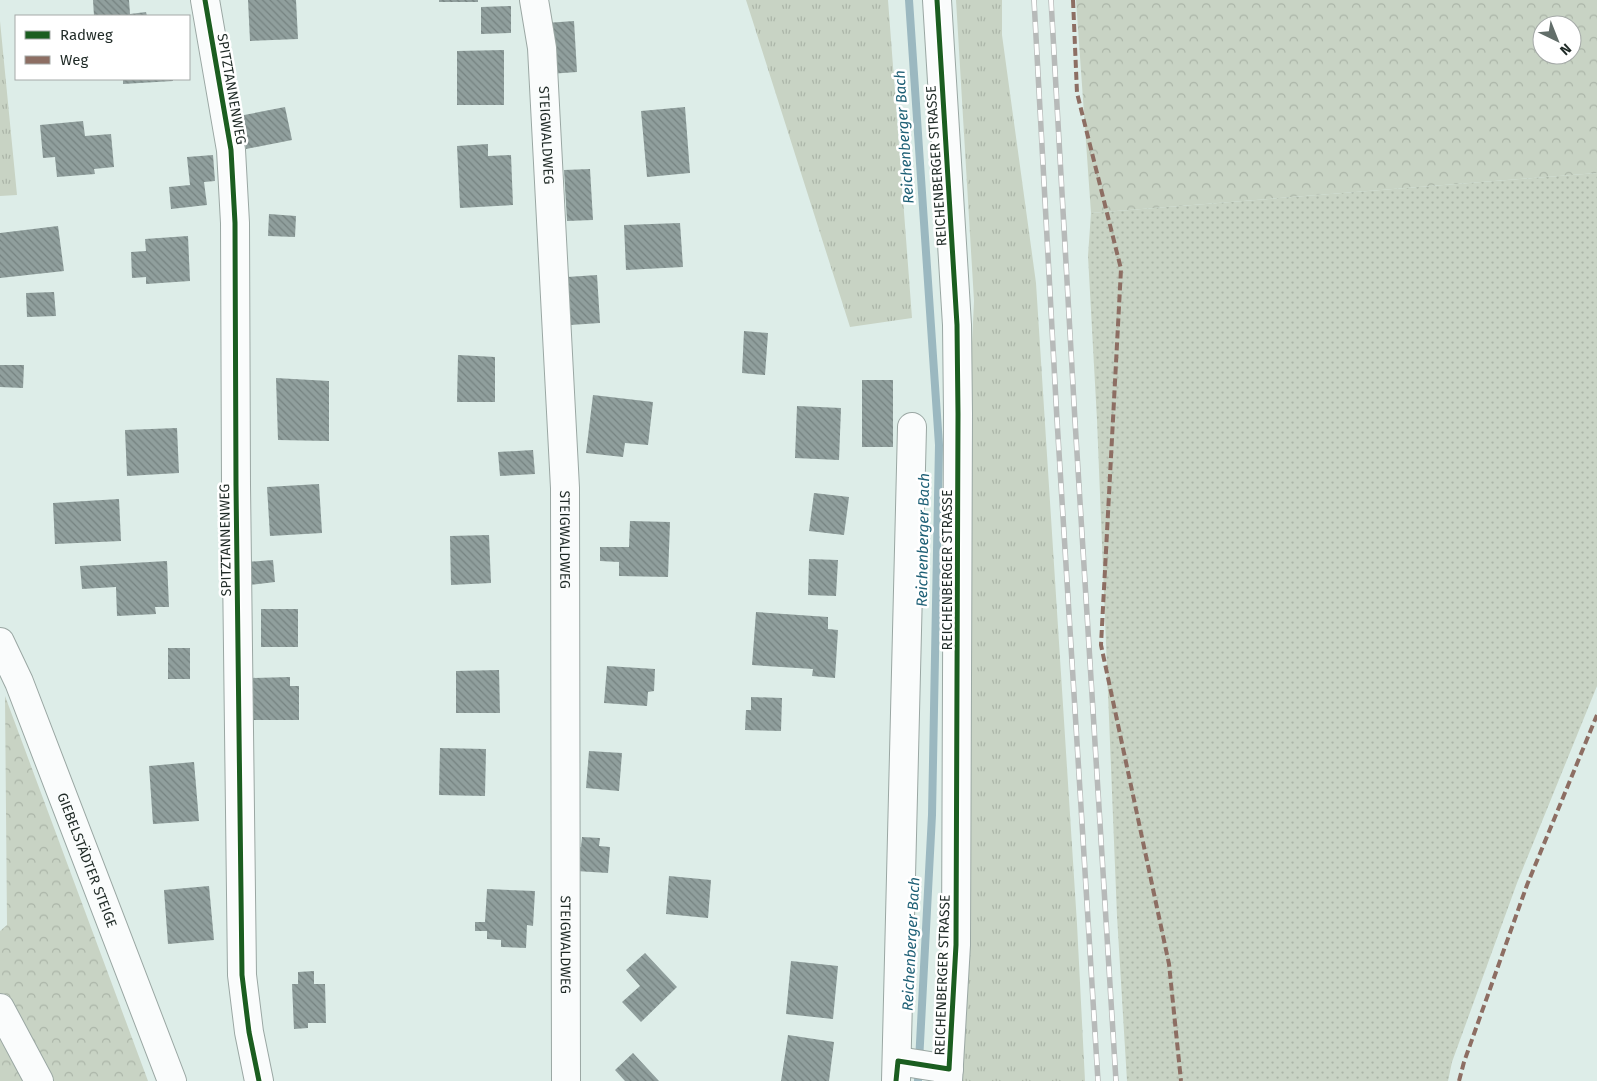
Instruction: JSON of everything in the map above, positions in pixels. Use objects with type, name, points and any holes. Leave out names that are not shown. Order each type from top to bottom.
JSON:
[{"type":"street","name":"SPITZTANNENWEG","points":[[205,0],[231,150],[235,223],[242,975],[249,1032],[259,1081]]},
{"type":"street","name":"STEIGWALDWEG","points":[[534,0],[542,48],[565,488],[566,1081]]},
{"type":"street","name":"REICHENBERGER STRASSE","points":[[912,427],[900,1068],[944,1072],[956,945],[958,414],[957,325],[937,0]]},
{"type":"street","name":"GIEBELSTÄDTER STEIGE","points":[[0,642],[20,682],[172,1081]]},
{"type":"street","points":[[0,1008],[39,1081]]},
{"type":"green space","points":[[746,0],[888,0],[912,318],[850,327]]},
{"type":"green space","points":[[956,0],[1002,0],[1002,35],[1036,283],[1077,924],[1085,1081],[937,1081],[974,301]]},
{"type":"green space","points":[[1076,0],[1597,0],[1597,173],[1091,213]]},
{"type":"green space","points":[[0,21],[17,195],[0,196]]},
{"type":"green space","points":[[1597,173],[1597,686],[1517,883],[1452,1062],[1448,1081],[1127,1081],[1117,916],[1097,420],[1088,256],[1091,213]]},
{"type":"green space","points":[[5,696],[148,1081],[0,1081],[0,931],[7,925]]},
{"type":"building","points":[[93,0],[129,0],[130,14],[146,12],[147,15],[94,15]]},
{"type":"building","points":[[248,0],[296,0],[298,39],[250,41]]},
{"type":"building","points":[[439,0],[478,0],[478,2],[439,2]]},
{"type":"building","points":[[511,6],[511,33],[481,34],[481,7]]},
{"type":"building","points":[[574,21],[577,72],[549,74],[546,23]]},
{"type":"building","points":[[504,50],[504,105],[457,105],[457,51]]},
{"type":"building","points":[[123,80],[173,80],[173,81],[123,84]]},
{"type":"building","points":[[285,107],[292,140],[246,149],[239,116]]},
{"type":"building","points":[[685,107],[690,173],[647,177],[641,111]]},
{"type":"building","points":[[83,121],[85,136],[111,134],[114,167],[94,169],[95,174],[57,177],[55,157],[43,158],[40,125]]},
{"type":"building","points":[[488,144],[488,156],[511,155],[513,205],[460,208],[457,146]]},
{"type":"building","points":[[213,155],[215,181],[204,182],[207,205],[171,209],[169,187],[190,185],[187,157]]},
{"type":"building","points":[[590,169],[593,220],[567,221],[564,170]]},
{"type":"building","points":[[269,214],[296,216],[295,237],[268,236]]},
{"type":"building","points":[[680,223],[683,267],[626,270],[624,225]]},
{"type":"building","points":[[58,226],[64,271],[0,278],[0,233]]},
{"type":"building","points":[[188,236],[190,281],[146,284],[146,277],[132,278],[131,252],[146,251],[145,239]]},
{"type":"building","points":[[597,275],[600,323],[570,325],[567,277]]},
{"type":"building","points":[[54,292],[56,316],[27,317],[26,293]]},
{"type":"building","points":[[744,331],[768,333],[765,375],[742,373]]},
{"type":"building","points":[[458,355],[495,357],[495,402],[457,402]]},
{"type":"building","points":[[0,365],[24,365],[23,388],[0,387]]},
{"type":"building","points":[[276,378],[329,381],[329,441],[278,440]]},
{"type":"building","points":[[862,380],[893,380],[893,447],[862,447]]},
{"type":"building","points":[[593,395],[653,402],[648,445],[625,443],[623,457],[586,453]]},
{"type":"building","points":[[797,406],[841,408],[839,460],[795,458]]},
{"type":"building","points":[[177,428],[179,473],[127,476],[125,430]]},
{"type":"building","points":[[533,450],[535,474],[500,476],[498,452]]},
{"type":"building","points":[[319,484],[322,533],[270,536],[267,487]]},
{"type":"building","points":[[814,493],[849,497],[844,535],[809,531]]},
{"type":"building","points":[[119,499],[121,541],[55,544],[53,503]]},
{"type":"building","points":[[630,521],[670,522],[668,577],[619,576],[619,562],[600,561],[600,547],[629,547]]},
{"type":"building","points":[[489,535],[491,583],[451,585],[450,536]]},
{"type":"building","points":[[809,559],[838,560],[836,596],[808,595]]},
{"type":"building","points":[[273,560],[275,582],[249,585],[247,562]]},
{"type":"building","points":[[167,561],[169,607],[155,607],[156,614],[117,616],[116,587],[82,589],[80,566]]},
{"type":"building","points":[[261,609],[298,609],[298,647],[261,647]]},
{"type":"building","points":[[756,612],[828,617],[828,629],[838,630],[835,678],[812,676],[813,669],[752,665]]},
{"type":"building","points":[[168,648],[190,648],[190,679],[168,679]]},
{"type":"building","points":[[607,666],[655,669],[654,691],[648,692],[647,706],[604,703]]},
{"type":"building","points":[[499,670],[500,713],[456,713],[456,671]]},
{"type":"building","points":[[290,677],[290,686],[299,686],[299,720],[250,720],[250,678]]},
{"type":"building","points":[[751,697],[782,698],[781,731],[745,730],[746,710],[751,710]]},
{"type":"building","points":[[440,748],[486,749],[485,796],[439,795]]},
{"type":"building","points":[[589,751],[622,753],[619,791],[586,788]]},
{"type":"building","points":[[194,762],[199,821],[153,824],[149,766]]},
{"type":"building","points":[[582,837],[600,838],[599,846],[610,847],[608,873],[576,871],[578,847],[581,847]]},
{"type":"building","points":[[669,876],[711,880],[708,918],[666,914]]},
{"type":"building","points":[[209,886],[214,940],[168,944],[164,890]]},
{"type":"building","points":[[487,889],[535,891],[533,926],[527,925],[526,948],[501,947],[501,940],[487,939],[487,931],[475,931],[475,922],[485,922]]},
{"type":"building","points":[[645,953],[677,987],[641,1022],[622,1002],[640,986],[626,970]]},
{"type":"building","points":[[791,961],[838,966],[833,1019],[786,1014]]},
{"type":"building","points":[[314,971],[314,984],[325,984],[326,1023],[308,1023],[308,1028],[294,1029],[292,984],[298,984],[298,972]]},
{"type":"building","points":[[788,1035],[834,1042],[829,1081],[781,1081]]},
{"type":"building","points":[[633,1053],[659,1081],[625,1081],[615,1070]]},
{"type":"waterway","name":"Reichenberger Bach","points":[[909,0],[939,445],[932,815],[918,1081]]},
{"type":"railway","points":[[1034,0],[1057,420],[1098,1081]]},
{"type":"railway","points":[[1051,0],[1116,1081]]},
{"type":"marked path","points":[[1073,0],[1077,93],[1121,269],[1101,645],[1169,964],[1181,1081]]},
{"type":"marked path","points":[[1459,1081],[1464,1062],[1527,885],[1597,715]]},
{"type":"cycle path","points":[[205,0],[231,150],[235,223],[242,975],[249,1032],[259,1081]]},
{"type":"cycle path","points":[[896,1081],[898,1061],[949,1069],[956,945],[957,325],[937,0]]}]
